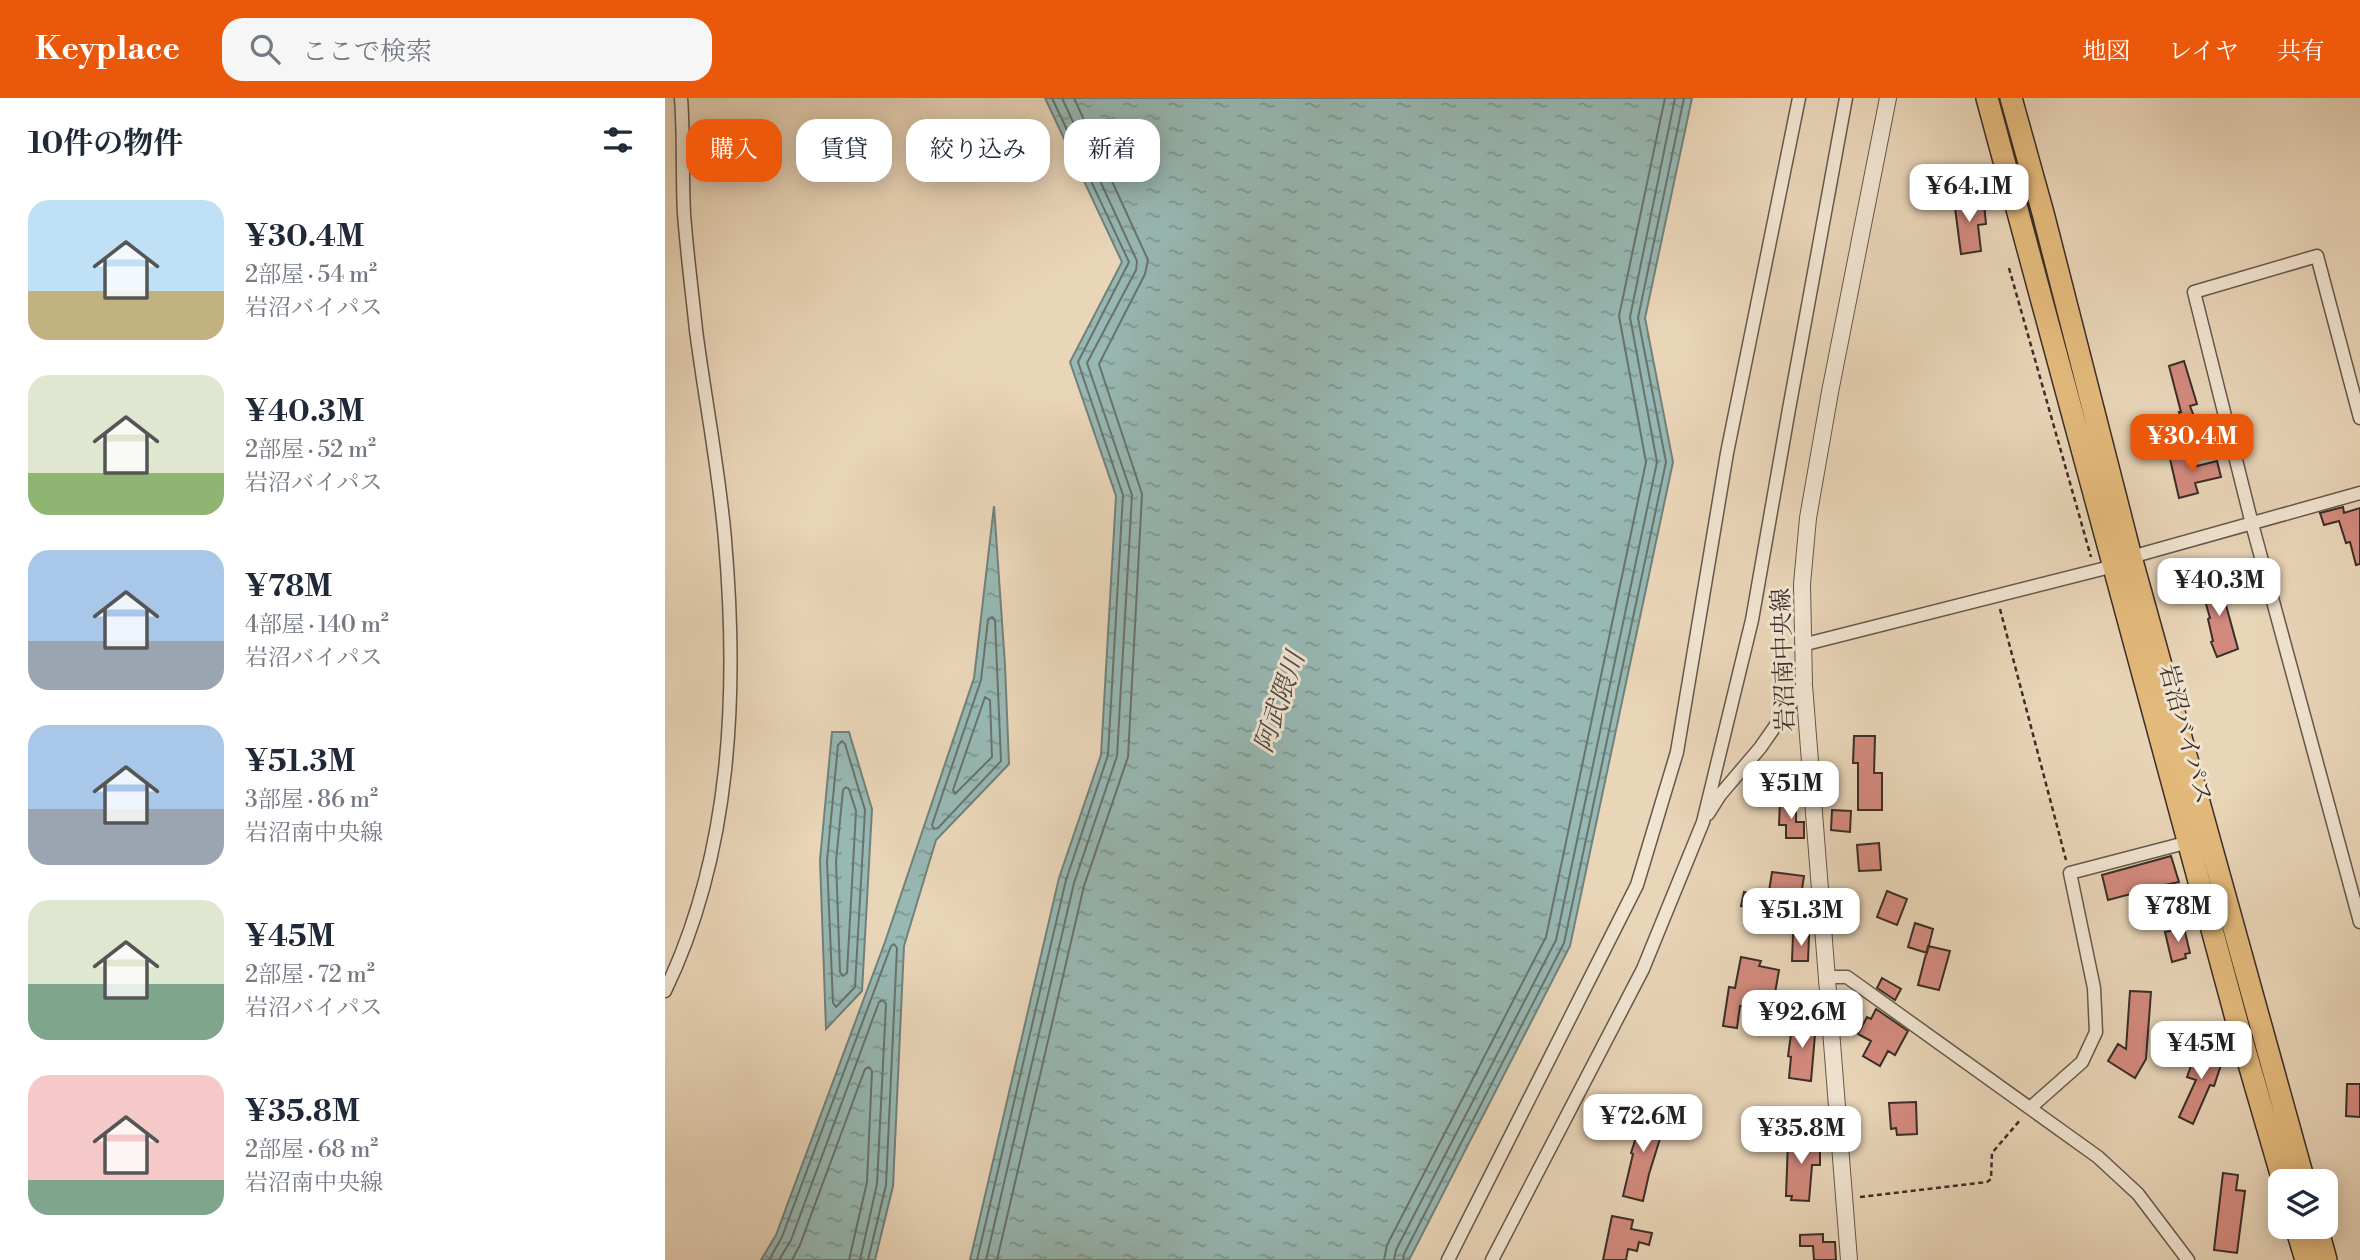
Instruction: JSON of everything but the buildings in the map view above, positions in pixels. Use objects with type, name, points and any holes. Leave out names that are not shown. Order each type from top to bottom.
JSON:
[{"type":"highway","name":"岩沼バイパス","points":[[1987,98],[2280,1169]]},
{"type":"highway","name":"岩沼バイパス","points":[[2011,98],[2043,213],[2113,565],[2300,1169]]},
{"type":"highway","points":[[2300,1239],[2306,1260]]},
{"type":"highway","points":[[2320,1239],[2326,1260]]},
{"type":"street","points":[[665,991],[679,961],[706,879],[724,787],[729,712],[725,540],[696,332],[686,226],[681,98]]},
{"type":"street","points":[[1448,1260],[1637,885],[1677,752],[1727,453],[1799,98]]},
{"type":"street","points":[[1492,1260],[1643,969],[1703,822],[1752,620],[1846,98]]},
{"type":"street","name":"岩沼南中央線","points":[[1849,1260],[1804,685],[1802,584],[1808,518],[1830,391],[1888,98]]},
{"type":"street","points":[[2360,418],[2317,256],[2194,292],[2252,524],[2360,922]]},
{"type":"street","points":[[1802,645],[2113,565],[2360,493]]},
{"type":"street","points":[[1703,822],[1720,795],[1760,748],[1804,685]]},
{"type":"street","points":[[2030,1108],[2082,1062],[2096,1032],[2094,988],[2070,873],[2189,842]]},
{"type":"street","points":[[1827,977],[1847,977],[2098,1157],[2138,1194],[2188,1260]]},
{"type":"path","points":[[2009,268],[2113,565]]},
{"type":"path","points":[[1997,595],[2070,873]]},
{"type":"path","points":[[1844,1199],[1987,1182],[1991,1179],[1992,1153],[2030,1108]]},
{"type":"water","name":"阿武隈川","points":[[1045,98],[1692,98],[1645,318],[1673,462],[1570,946],[1409,1260],[970,1260],[1059,878],[1101,755],[1116,496],[1070,362],[1122,262],[1084,182],[1160,182],[1160,119],[1064,119],[1064,138]]},
{"type":"water","points":[[994,506],[1009,764],[936,840],[904,946],[893,1186],[875,1260],[761,1260],[776,1235],[885,942],[974,678]]},
{"type":"water","points":[[832,732],[849,732],[872,809],[862,991],[826,1029],[820,860]]}]
